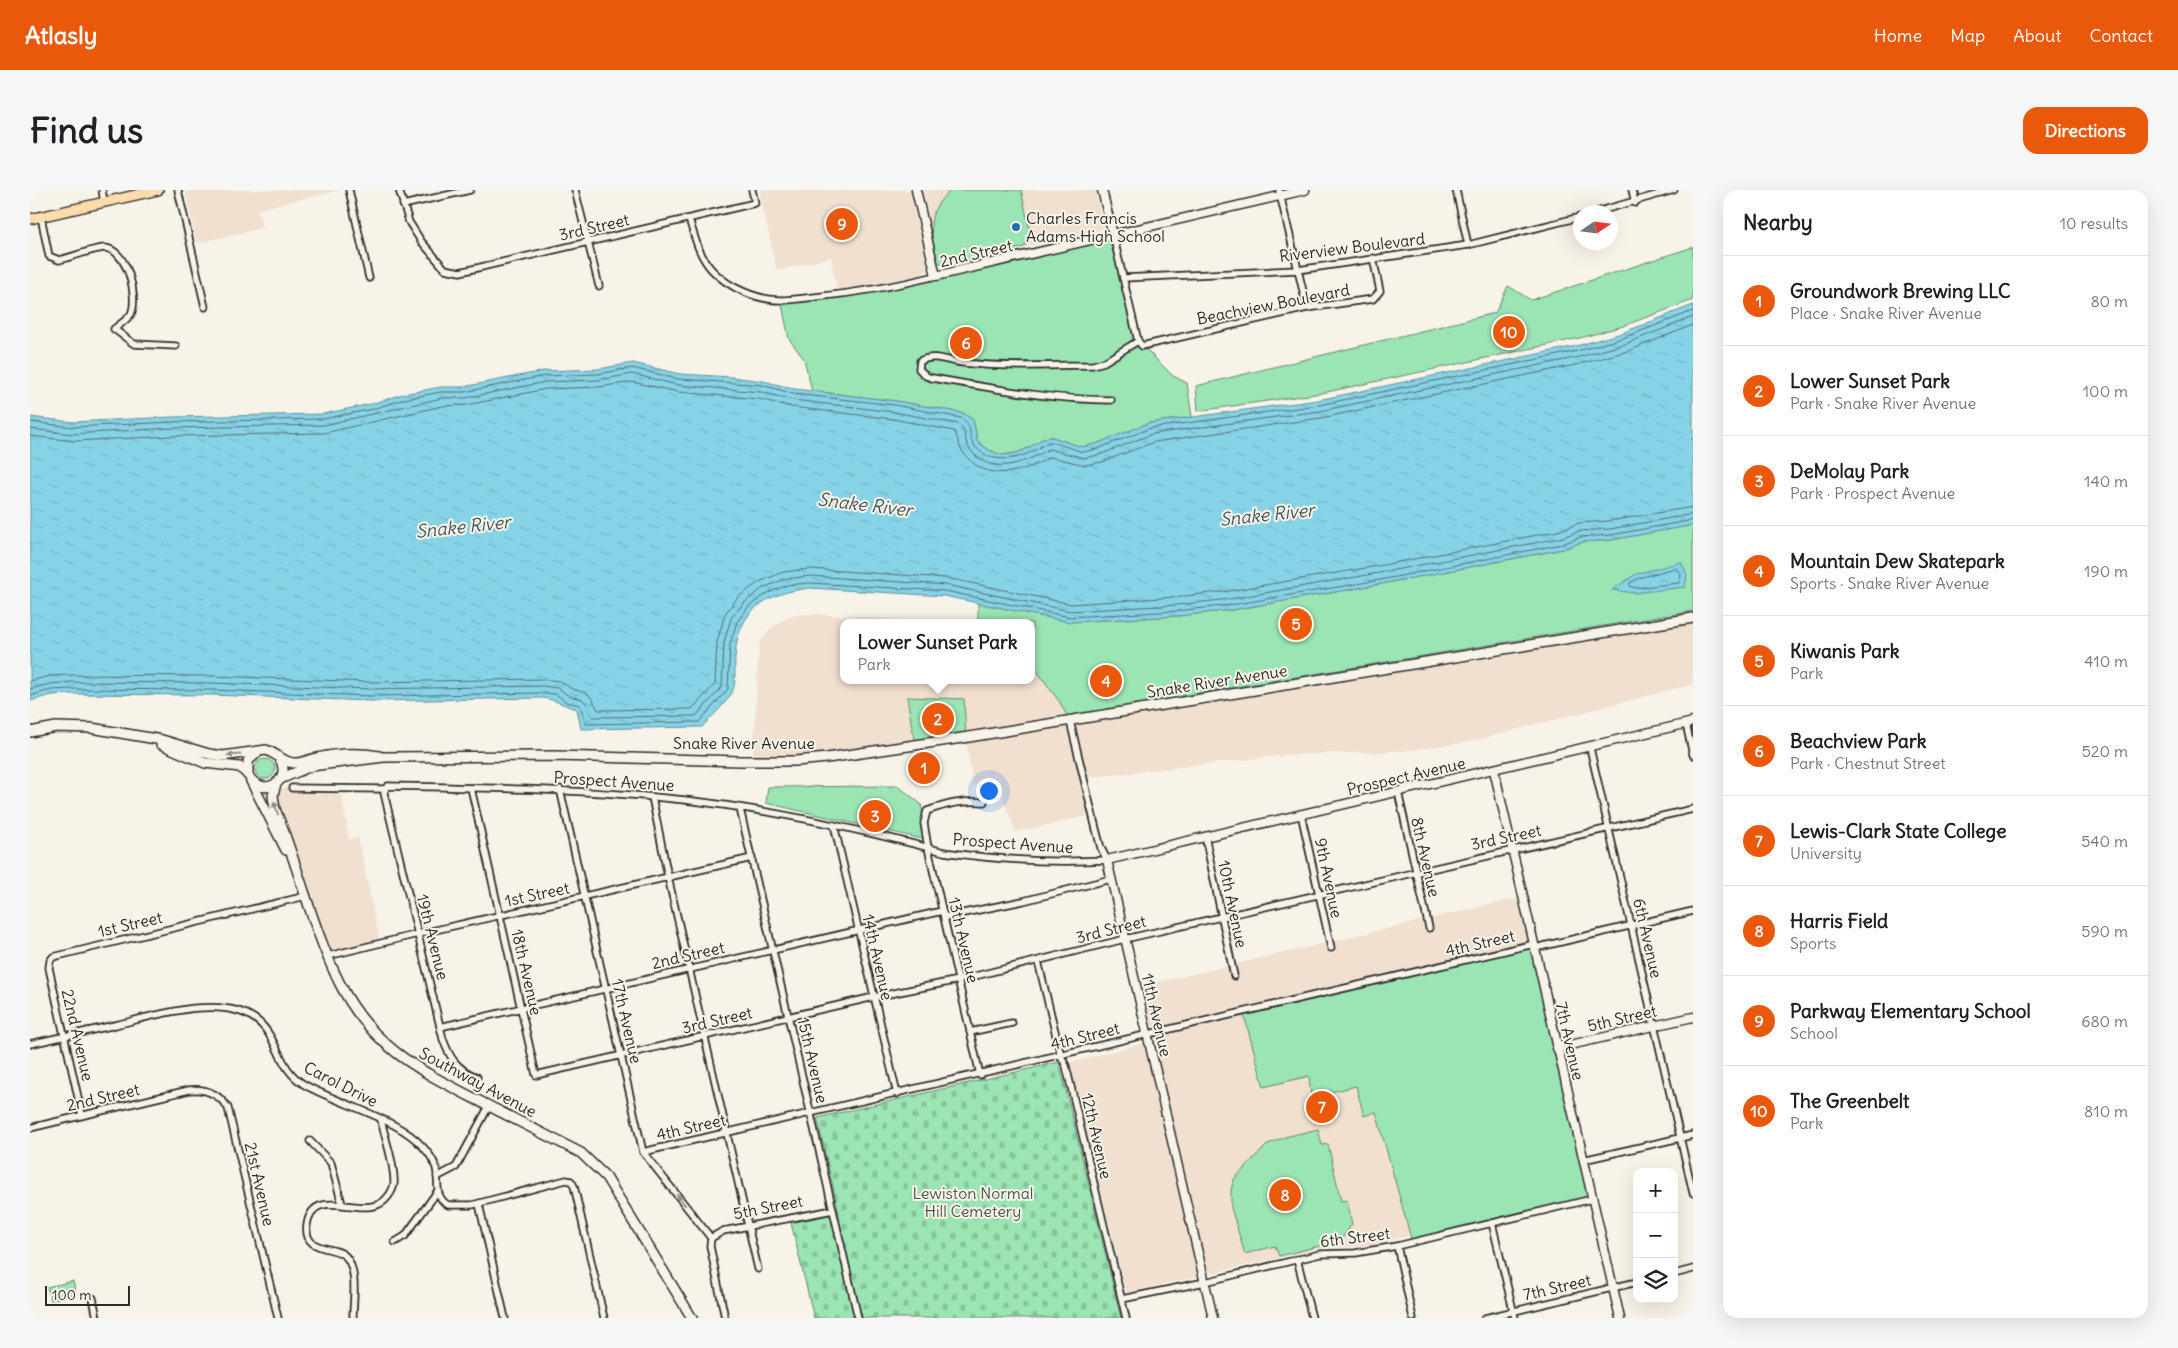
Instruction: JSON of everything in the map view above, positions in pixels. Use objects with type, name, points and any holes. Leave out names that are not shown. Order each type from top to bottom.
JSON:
[{"type":"main road","points":[[30,219],[158,190]]},
{"type":"main road","name":"Snake River Avenue","points":[[278,781],[311,766],[384,758],[556,756],[742,761],[796,760],[914,746],[1693,618]]},
{"type":"main road","points":[[30,732],[40,729],[70,727],[91,728],[162,740],[209,754],[223,756],[266,750],[278,756],[283,768],[278,781],[264,787],[249,778],[240,767],[205,763],[139,737]]},
{"type":"main road","points":[[249,778],[248,761],[259,752]]},
{"type":"main road","name":"Snake River Avenue","points":[[278,756],[296,764],[334,754],[354,753],[384,758]]},
{"type":"main road","name":"Southway Avenue","points":[[249,778],[295,865]]},
{"type":"main road","name":"Southway Avenue","points":[[278,781],[273,800],[328,956],[348,998],[368,1026],[385,1044],[422,1072],[581,1153],[592,1162],[606,1177],[690,1318]]},
{"type":"street","points":[[102,190],[104,202]]},
{"type":"street","points":[[178,190],[205,307]]},
{"type":"street","points":[[349,190],[369,278]]},
{"type":"street","points":[[399,190],[403,205],[470,190]]},
{"type":"street","points":[[575,190],[599,286]]},
{"type":"street","name":"3rd Street","points":[[403,205],[409,222],[441,266],[449,271],[460,272],[755,203],[752,190]]},
{"type":"street","points":[[916,190],[936,276]]},
{"type":"street","points":[[1102,190],[1138,341],[1104,362],[1093,365],[987,366],[961,363],[931,356],[920,361],[919,369],[926,376],[932,378],[1072,400],[1111,400]]},
{"type":"street","name":"2nd Street","points":[[689,219],[698,250],[712,270],[729,284],[746,293],[781,300],[847,294],[902,284],[1113,235],[1280,193],[1305,190]]},
{"type":"street","points":[[1456,190],[1468,245]]},
{"type":"street","points":[[1632,190],[1635,203]]},
{"type":"street","points":[[1618,207],[1674,190]]},
{"type":"street","points":[[1280,193],[1307,308]]},
{"type":"street","points":[[40,217],[49,256],[54,259],[59,260],[104,248],[120,256],[130,279],[132,306],[131,313],[114,330],[134,344],[176,346]]},
{"type":"street","name":"Riverview Boulevard","points":[[1124,278],[1298,270],[1468,245],[1573,218]]},
{"type":"street","name":"Beachview Boulevard","points":[[1138,341],[1142,346],[1307,308],[1372,298],[1380,291],[1373,258]]},
{"type":"street","name":"11th Avenue","points":[[1070,720],[1101,848],[1107,860],[1213,1318]]},
{"type":"street","points":[[1690,723],[1693,755]]},
{"type":"street","name":"Prospect Avenue","points":[[292,788],[385,789],[388,786],[560,790],[687,800],[740,809],[762,810],[834,825],[944,852],[996,859],[1051,861],[1107,860],[1690,723]]},
{"type":"street","name":"6th Avenue","points":[[1590,748],[1693,1193]]},
{"type":"street","name":"7th Avenue","points":[[1494,770],[1620,1318]]},
{"type":"street","name":"18th Avenue","points":[[471,788],[536,1075]]},
{"type":"street","name":"19th Avenue","points":[[385,789],[384,793],[448,1054],[453,1062],[466,1073],[477,1077]]},
{"type":"street","name":"17th Avenue","points":[[560,790],[583,898],[643,1152],[711,1238]]},
{"type":"street","name":"8th Avenue","points":[[1398,792],[1429,928]]},
{"type":"street","points":[[652,797],[668,878],[758,1269]]},
{"type":"street","name":"13th Avenue","points":[[980,1075],[928,848],[924,823],[926,811],[952,802],[969,800],[984,802]]},
{"type":"street","name":"15th Avenue","points":[[740,809],[858,1318]]},
{"type":"street","name":"3rd Street","points":[[536,1075],[959,980],[1318,894],[1693,809]]},
{"type":"street","name":"9th Avenue","points":[[1301,814],[1330,948]]},
{"type":"street","name":"14th Avenue","points":[[834,825],[897,1094]]},
{"type":"street","name":"10th Avenue","points":[[1205,836],[1234,976]]},
{"type":"street","name":"1st Street","points":[[328,956],[752,858]]},
{"type":"street","name":"2nd Street","points":[[440,1027],[858,930],[1022,902],[1111,879]]},
{"type":"street","name":"1st Street","points":[[50,961],[58,955],[306,896]]},
{"type":"street","name":"4th Street","points":[[643,1152],[980,1075],[1148,1034],[1693,911]]},
{"type":"street","name":"22nd Avenue","points":[[50,961],[49,968],[82,1115]]},
{"type":"street","name":"12th Avenue","points":[[1038,961],[1061,1056],[1066,1066],[1126,1318]]},
{"type":"street","name":"Carol Drive","points":[[30,1044],[183,1009],[224,1009],[242,1013],[253,1017],[265,1028],[281,1060],[297,1079],[408,1134],[426,1150],[434,1162],[437,1192]]},
{"type":"street","name":"5th Street","points":[[1557,1048],[1693,1017]]},
{"type":"street","points":[[970,1032],[1012,1022]]},
{"type":"street","name":"21st Avenue","points":[[182,1092],[204,1089],[214,1094],[228,1108],[278,1318]]},
{"type":"street","name":"2nd Street","points":[[30,1128],[182,1092]]},
{"type":"street","points":[[437,1177],[456,1168],[489,1106]]},
{"type":"street","points":[[354,1318],[353,1277],[348,1258],[341,1253],[316,1246],[307,1231],[309,1217],[318,1208],[342,1204],[357,1208],[370,1208],[380,1204],[392,1192],[393,1174],[381,1120]]},
{"type":"street","points":[[1583,1160],[1693,1135]]},
{"type":"street","points":[[310,1141],[331,1163],[342,1204]]},
{"type":"street","points":[[395,1242],[405,1236],[437,1192],[440,1198],[448,1205],[465,1206],[479,1204],[566,1180],[571,1181],[574,1186],[604,1318]]},
{"type":"street","name":"6th Street","points":[[1122,1299],[1205,1282],[1320,1254],[1355,1252],[1397,1246],[1592,1200]]},
{"type":"street","points":[[479,1204],[505,1318]]},
{"type":"street","name":"5th Street","points":[[711,1238],[723,1231],[833,1210]]},
{"type":"street","points":[[1492,1223],[1514,1315]]},
{"type":"street","points":[[711,1238],[710,1246],[725,1318]]},
{"type":"street","points":[[1397,1246],[1413,1318]]},
{"type":"street","points":[[1298,1259],[1312,1318]]},
{"type":"street","points":[[1678,1273],[1693,1269]]},
{"type":"street","name":"7th Street","points":[[1484,1318],[1514,1315],[1633,1283]]},
{"type":"street","points":[[93,1298],[97,1318]]},
{"type":"shaded area","points":[[185,190],[341,190],[258,209],[262,228],[197,243]]},
{"type":"shaded area","points":[[759,190],[910,190],[928,269],[923,274],[885,283],[837,290],[831,257],[777,271]]},
{"type":"shaded area","name":"Charles Francis Adams High School","points":[[922,190],[1095,190],[1103,225],[1102,229],[945,266],[938,262]]},
{"type":"shaded area","points":[[816,614],[878,619],[840,619],[840,684],[1035,684],[1035,668],[1059,701],[1070,721],[1693,618],[1693,684],[1468,742],[1402,751],[1286,755],[1084,778],[1092,815],[1016,832],[999,782],[973,786],[966,738],[905,747],[753,761],[759,643],[772,627],[792,615]]},
{"type":"shaded area","points":[[340,787],[349,840],[358,838],[380,943],[331,953],[276,800],[278,788]]},
{"type":"shaded area","points":[[1518,898],[1552,1049],[1483,1219],[1365,1246],[1321,1248],[1126,1293],[1069,1063],[1155,1040],[1142,986]]},
{"type":"green space","name":"Charles Francis Adams High School","points":[[951,190],[1021,190],[1031,235],[1024,247],[945,266],[938,262],[931,223],[936,207]]},
{"type":"green space","points":[[1113,235],[1138,341],[1173,376],[1187,383],[1192,417],[1149,423],[1096,444],[1082,447],[1052,437],[1044,438],[1017,453],[1002,455],[989,450],[978,442],[973,420],[963,413],[896,401],[812,391],[804,359],[789,339],[781,300],[872,290]]},
{"type":"green space","points":[[1693,247],[1693,300],[1623,326],[1580,338],[1322,393],[1198,411],[1196,386],[1495,313],[1508,286],[1531,300]]},
{"type":"green space","points":[[1693,525],[1693,611],[1182,696],[1182,702],[1070,721],[1059,701],[1035,668],[1035,619],[978,619],[978,603],[1069,622],[1178,616],[1232,610],[1563,549],[1582,542],[1611,540]]},
{"type":"green space","points":[[907,697],[964,699],[966,738],[914,740]]},
{"type":"green space","points":[[265,759],[272,762],[275,769],[272,776],[265,779],[258,776],[255,769],[258,762]]},
{"type":"green space","points":[[898,786],[921,804],[927,840],[766,803],[768,787]]},
{"type":"green space","points":[[1534,944],[1592,1199],[1412,1242],[1376,1112],[1364,1116],[1356,1086],[1311,1097],[1309,1076],[1264,1087],[1243,1012]]},
{"type":"green space","name":"Lewiston Normal Hill Cemetery","points":[[1059,1062],[1121,1318],[814,1318],[791,1223],[839,1213],[817,1118]]},
{"type":"green space","points":[[1318,1129],[1322,1145],[1328,1144],[1341,1201],[1347,1200],[1352,1224],[1340,1241],[1279,1256],[1275,1246],[1245,1254],[1231,1208],[1231,1190],[1234,1179],[1268,1144],[1285,1137]]},
{"type":"green space","points":[[73,1281],[76,1294],[51,1300],[47,1287]]},
{"type":"water","name":"Snake River","points":[[1693,305],[1693,525],[1611,540],[1582,542],[1563,549],[1381,584],[1232,610],[1178,616],[1069,622],[944,596],[810,588],[794,590],[767,600],[748,616],[741,628],[737,641],[734,689],[719,710],[702,727],[581,729],[577,709],[542,698],[371,701],[211,695],[70,694],[52,695],[30,701],[30,417],[73,422],[172,417],[323,414],[371,404],[403,394],[441,387],[463,387],[544,371],[598,369],[633,363],[680,374],[763,381],[795,389],[896,401],[963,413],[973,420],[978,442],[989,450],[1002,455],[1017,453],[1044,438],[1052,437],[1082,447],[1096,444],[1149,423],[1318,400],[1576,346],[1622,333]]},
{"type":"water","points":[[1681,562],[1687,574],[1685,587],[1635,593],[1612,590],[1636,574]]},
{"type":"place","name":"Parkway Elementary School","points":[[842,224]]},
{"type":"place","name":"Charles Francis Adams High School","points":[[1016,227]]},
{"type":"place","name":"The Greenbelt","points":[[1509,332]]},
{"type":"place","name":"Beachview Park","points":[[966,343]]},
{"type":"place","name":"Kiwanis Park","points":[[1296,624]]},
{"type":"place","name":"Mountain Dew Skatepark","points":[[1106,681]]},
{"type":"place","name":"Lower Sunset Park","points":[[938,719]]},
{"type":"place","name":"Groundwork Brewing LLC","points":[[924,768]]},
{"type":"place","name":"DeMolay Park","points":[[875,816]]},
{"type":"place","name":"Lewis-Clark State College","points":[[1322,1107]]},
{"type":"place","name":"Harris Field","points":[[1285,1195]]}]
